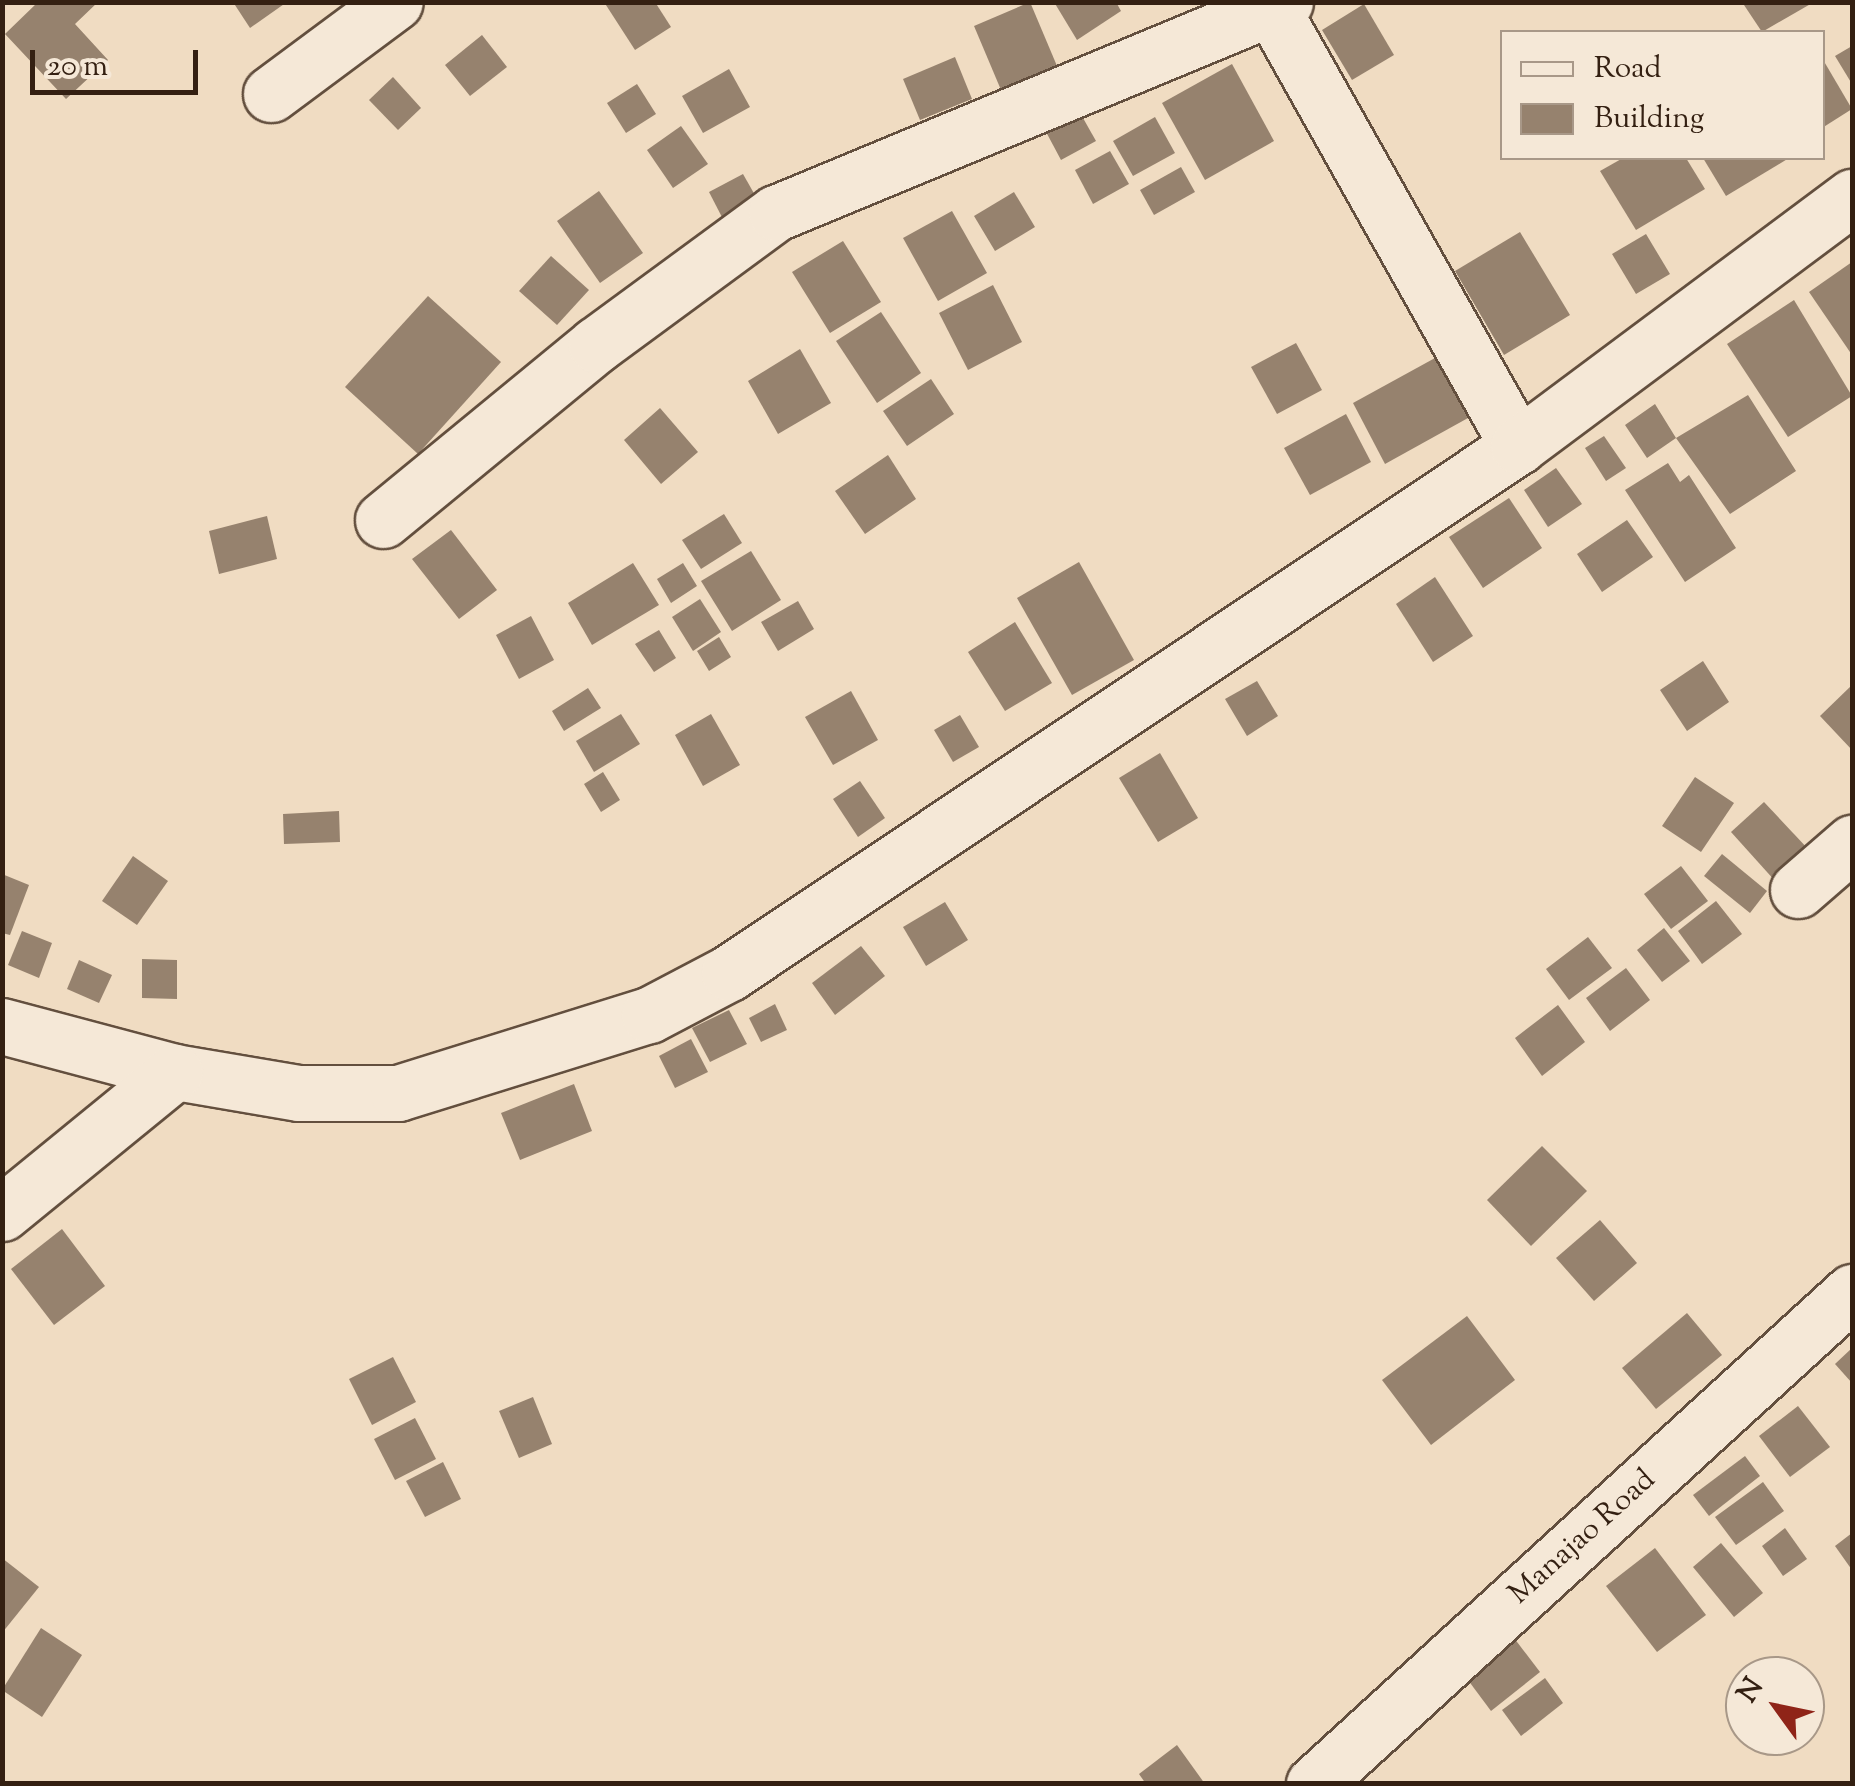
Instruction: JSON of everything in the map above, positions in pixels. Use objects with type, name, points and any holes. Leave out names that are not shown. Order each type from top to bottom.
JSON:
[{"type":"street","points":[[271,94],[395,2]]},
{"type":"street","points":[[383,520],[596,345],[776,213],[1276,5],[1518,446]]},
{"type":"street","points":[[2,1026],[175,1072],[299,1092],[398,1093],[649,1015],[729,972],[1518,446],[1852,197]]},
{"type":"street","points":[[1798,890],[1852,842]]},
{"type":"street","points":[[2,1213],[175,1072]]},
{"type":"street","name":"Manajao Road","points":[[1314,1784],[1852,1292]]},
{"type":"building","points":[[38,2],[98,2],[75,24],[108,60],[66,99],[5,34]]},
{"type":"building","points":[[233,2],[287,2],[250,28]]},
{"type":"building","points":[[604,2],[655,2],[671,27],[635,50]]},
{"type":"building","points":[[1030,2],[1057,66],[1001,90],[974,26]]},
{"type":"building","points":[[1054,2],[1116,2],[1121,11],[1077,40]]},
{"type":"building","points":[[1742,2],[1814,2],[1765,30],[1761,30]]},
{"type":"building","points":[[1364,4],[1394,55],[1352,80],[1322,30]]},
{"type":"building","points":[[482,35],[507,67],[470,96],[445,65]]},
{"type":"building","points":[[1852,46],[1852,84],[1835,56]]},
{"type":"building","points":[[955,57],[972,99],[920,120],[903,79]]},
{"type":"building","points":[[1825,63],[1852,109],[1825,126]]},
{"type":"building","points":[[1232,64],[1274,141],[1205,180],[1162,103]]},
{"type":"building","points":[[729,69],[750,107],[703,133],[682,96]]},
{"type":"building","points":[[393,77],[421,108],[398,130],[369,100]]},
{"type":"building","points":[[637,84],[656,114],[626,133],[607,103]]},
{"type":"building","points":[[1079,111],[1096,141],[1061,160],[1045,130]]},
{"type":"building","points":[[1155,117],[1175,153],[1133,176],[1113,141]]},
{"type":"building","points":[[681,126],[708,164],[673,188],[647,150]]},
{"type":"building","points":[[1110,151],[1129,184],[1093,204],[1075,170]]},
{"type":"building","points":[[1619,160],[1687,160],[1705,189],[1636,230],[1600,171]]},
{"type":"building","points":[[1704,160],[1786,160],[1726,196]]},
{"type":"building","points":[[1181,167],[1195,192],[1154,215],[1140,190]]},
{"type":"building","points":[[743,174],[760,204],[725,223],[709,192]]},
{"type":"building","points":[[599,191],[643,253],[600,283],[557,221]]},
{"type":"building","points":[[1014,192],[1035,227],[995,251],[974,216]]},
{"type":"building","points":[[952,211],[987,273],[938,301],[903,238]]},
{"type":"building","points":[[1520,232],[1570,315],[1504,355],[1455,271]]},
{"type":"building","points":[[1646,234],[1670,274],[1636,294],[1612,254]]},
{"type":"building","points":[[843,241],[881,302],[830,333],[792,272]]},
{"type":"building","points":[[551,256],[589,290],[557,325],[519,291]]},
{"type":"building","points":[[1852,262],[1852,355],[1809,292]]},
{"type":"building","points":[[993,285],[1022,342],[968,370],[939,313]]},
{"type":"building","points":[[428,296],[501,362],[418,454],[345,387]]},
{"type":"building","points":[[1794,300],[1852,396],[1788,437],[1727,344]]},
{"type":"building","points":[[881,312],[921,373],[877,403],[836,341]]},
{"type":"building","points":[[1296,343],[1322,390],[1277,414],[1251,367]]},
{"type":"building","points":[[800,349],[831,403],[778,434],[748,381]]},
{"type":"building","points":[[1435,358],[1468,418],[1385,464],[1353,403]]},
{"type":"building","points":[[931,379],[954,414],[907,446],[883,411]]},
{"type":"building","points":[[1748,395],[1796,471],[1730,514],[1676,438]]},
{"type":"building","points":[[1655,404],[1676,438],[1647,458],[1625,425]]},
{"type":"building","points":[[660,408],[698,452],[661,484],[624,440]]},
{"type":"building","points":[[1346,414],[1371,462],[1310,495],[1284,448]]},
{"type":"building","points":[[1604,436],[1626,468],[1606,481],[1585,448]]},
{"type":"building","points":[[888,455],[916,499],[865,534],[835,491]]},
{"type":"building","points":[[1668,463],[1680,482],[1689,475],[1736,548],[1685,582],[1625,490]]},
{"type":"building","points":[[1556,468],[1582,504],[1548,527],[1524,490]]},
{"type":"building","points":[[1509,498],[1542,548],[1483,588],[1449,537]]},
{"type":"building","points":[[724,514],[742,543],[701,569],[682,540]]},
{"type":"building","points":[[267,516],[277,559],[219,574],[209,531]]},
{"type":"building","points":[[1627,520],[1653,557],[1602,592],[1577,554]]},
{"type":"building","points":[[451,530],[497,590],[459,619],[412,559]]},
{"type":"building","points":[[751,551],[781,600],[732,631],[701,581]]},
{"type":"building","points":[[1079,562],[1134,660],[1072,695],[1017,598]]},
{"type":"building","points":[[633,563],[659,605],[592,645],[568,603]]},
{"type":"building","points":[[683,563],[697,586],[671,603],[657,579]]},
{"type":"building","points":[[1435,577],[1473,636],[1433,662],[1396,604]]},
{"type":"building","points":[[700,599],[721,632],[693,651],[672,617]]},
{"type":"building","points":[[798,601],[814,629],[778,651],[761,622]]},
{"type":"building","points":[[531,616],[554,660],[519,679],[496,635]]},
{"type":"building","points":[[1015,622],[1052,683],[1005,711],[968,652]]},
{"type":"building","points":[[659,630],[676,658],[654,672],[635,644]]},
{"type":"building","points":[[719,637],[731,657],[709,671],[697,651]]},
{"type":"building","points":[[1703,661],[1729,702],[1687,731],[1660,690]]},
{"type":"building","points":[[1257,681],[1278,716],[1247,736],[1225,699]]},
{"type":"building","points":[[1852,685],[1852,750],[1820,716]]},
{"type":"building","points":[[588,688],[601,708],[564,731],[552,711]]},
{"type":"building","points":[[851,691],[878,740],[833,765],[805,717]]},
{"type":"building","points":[[621,714],[640,744],[594,772],[576,741]]},
{"type":"building","points":[[711,714],[740,765],[703,786],[675,735]]},
{"type":"building","points":[[960,715],[979,747],[953,762],[934,730]]},
{"type":"building","points":[[1160,753],[1198,818],[1158,842],[1119,778]]},
{"type":"building","points":[[603,772],[620,800],[601,812],[584,784]]},
{"type":"building","points":[[1695,777],[1734,803],[1701,852],[1662,826]]},
{"type":"building","points":[[860,781],[885,818],[858,837],[833,799]]},
{"type":"building","points":[[1764,802],[1809,850],[1776,882],[1731,832]]},
{"type":"building","points":[[339,811],[340,842],[284,844],[283,814]]},
{"type":"building","points":[[1722,854],[1767,891],[1750,913],[1704,876]]},
{"type":"building","points":[[133,856],[168,881],[137,925],[102,901]]},
{"type":"building","points":[[1681,866],[1708,901],[1671,929],[1644,894]]},
{"type":"building","points":[[2,874],[29,885],[10,935],[2,933]]},
{"type":"building","points":[[1716,901],[1742,934],[1702,964],[1678,931]]},
{"type":"building","points":[[945,902],[968,940],[926,966],[903,927]]},
{"type":"building","points":[[1664,928],[1690,961],[1662,982],[1637,950]]},
{"type":"building","points":[[22,931],[52,943],[39,978],[8,965]]},
{"type":"building","points":[[1588,937],[1612,968],[1569,1000],[1546,969]]},
{"type":"building","points":[[861,946],[885,976],[835,1015],[812,983]]},
{"type":"building","points":[[142,959],[177,960],[177,999],[142,998]]},
{"type":"building","points":[[79,960],[112,975],[99,1003],[67,989]]},
{"type":"building","points":[[1626,968],[1650,1000],[1610,1031],[1586,998]]},
{"type":"building","points":[[775,1004],[787,1030],[761,1042],[749,1018]]},
{"type":"building","points":[[1558,1005],[1585,1042],[1542,1076],[1515,1038]]},
{"type":"building","points":[[729,1010],[747,1044],[710,1062],[692,1028]]},
{"type":"building","points":[[691,1039],[708,1072],[675,1088],[659,1056]]},
{"type":"building","points":[[574,1084],[592,1131],[520,1160],[501,1113]]},
{"type":"building","points":[[1542,1146],[1587,1191],[1531,1246],[1487,1200]]},
{"type":"building","points":[[1600,1220],[1637,1263],[1594,1301],[1556,1258]]},
{"type":"building","points":[[62,1229],[105,1286],[54,1325],[11,1269]]},
{"type":"building","points":[[1687,1313],[1722,1355],[1656,1409],[1622,1368]]},
{"type":"building","points":[[1467,1316],[1515,1380],[1431,1445],[1382,1380]]},
{"type":"building","points":[[1852,1348],[1852,1383],[1835,1364]]},
{"type":"building","points":[[393,1357],[416,1402],[372,1425],[349,1379]]},
{"type":"building","points":[[533,1397],[552,1444],[519,1458],[499,1411]]},
{"type":"building","points":[[1798,1406],[1830,1447],[1790,1477],[1759,1436]]},
{"type":"building","points":[[415,1418],[436,1459],[395,1480],[374,1439]]},
{"type":"building","points":[[1745,1456],[1760,1476],[1709,1516],[1693,1495]]},
{"type":"building","points":[[443,1462],[461,1499],[425,1517],[406,1481]]},
{"type":"building","points":[[1763,1482],[1784,1511],[1736,1545],[1715,1517]]},
{"type":"building","points":[[1785,1528],[1807,1559],[1783,1576],[1762,1546]]},
{"type":"building","points":[[1852,1533],[1852,1570],[1835,1546]]},
{"type":"building","points":[[1721,1543],[1763,1593],[1734,1617],[1693,1567]]},
{"type":"building","points":[[1655,1548],[1706,1615],[1657,1652],[1606,1586]]},
{"type":"building","points":[[2,1558],[39,1587],[2,1633]]},
{"type":"building","points":[[41,1628],[82,1655],[42,1717],[2,1690]]},
{"type":"building","points":[[1511,1634],[1540,1672],[1491,1711],[1462,1672]]},
{"type":"building","points":[[1545,1678],[1563,1703],[1521,1736],[1502,1710]]},
{"type":"building","points":[[1177,1745],[1205,1784],[1146,1784],[1139,1774]]}]
